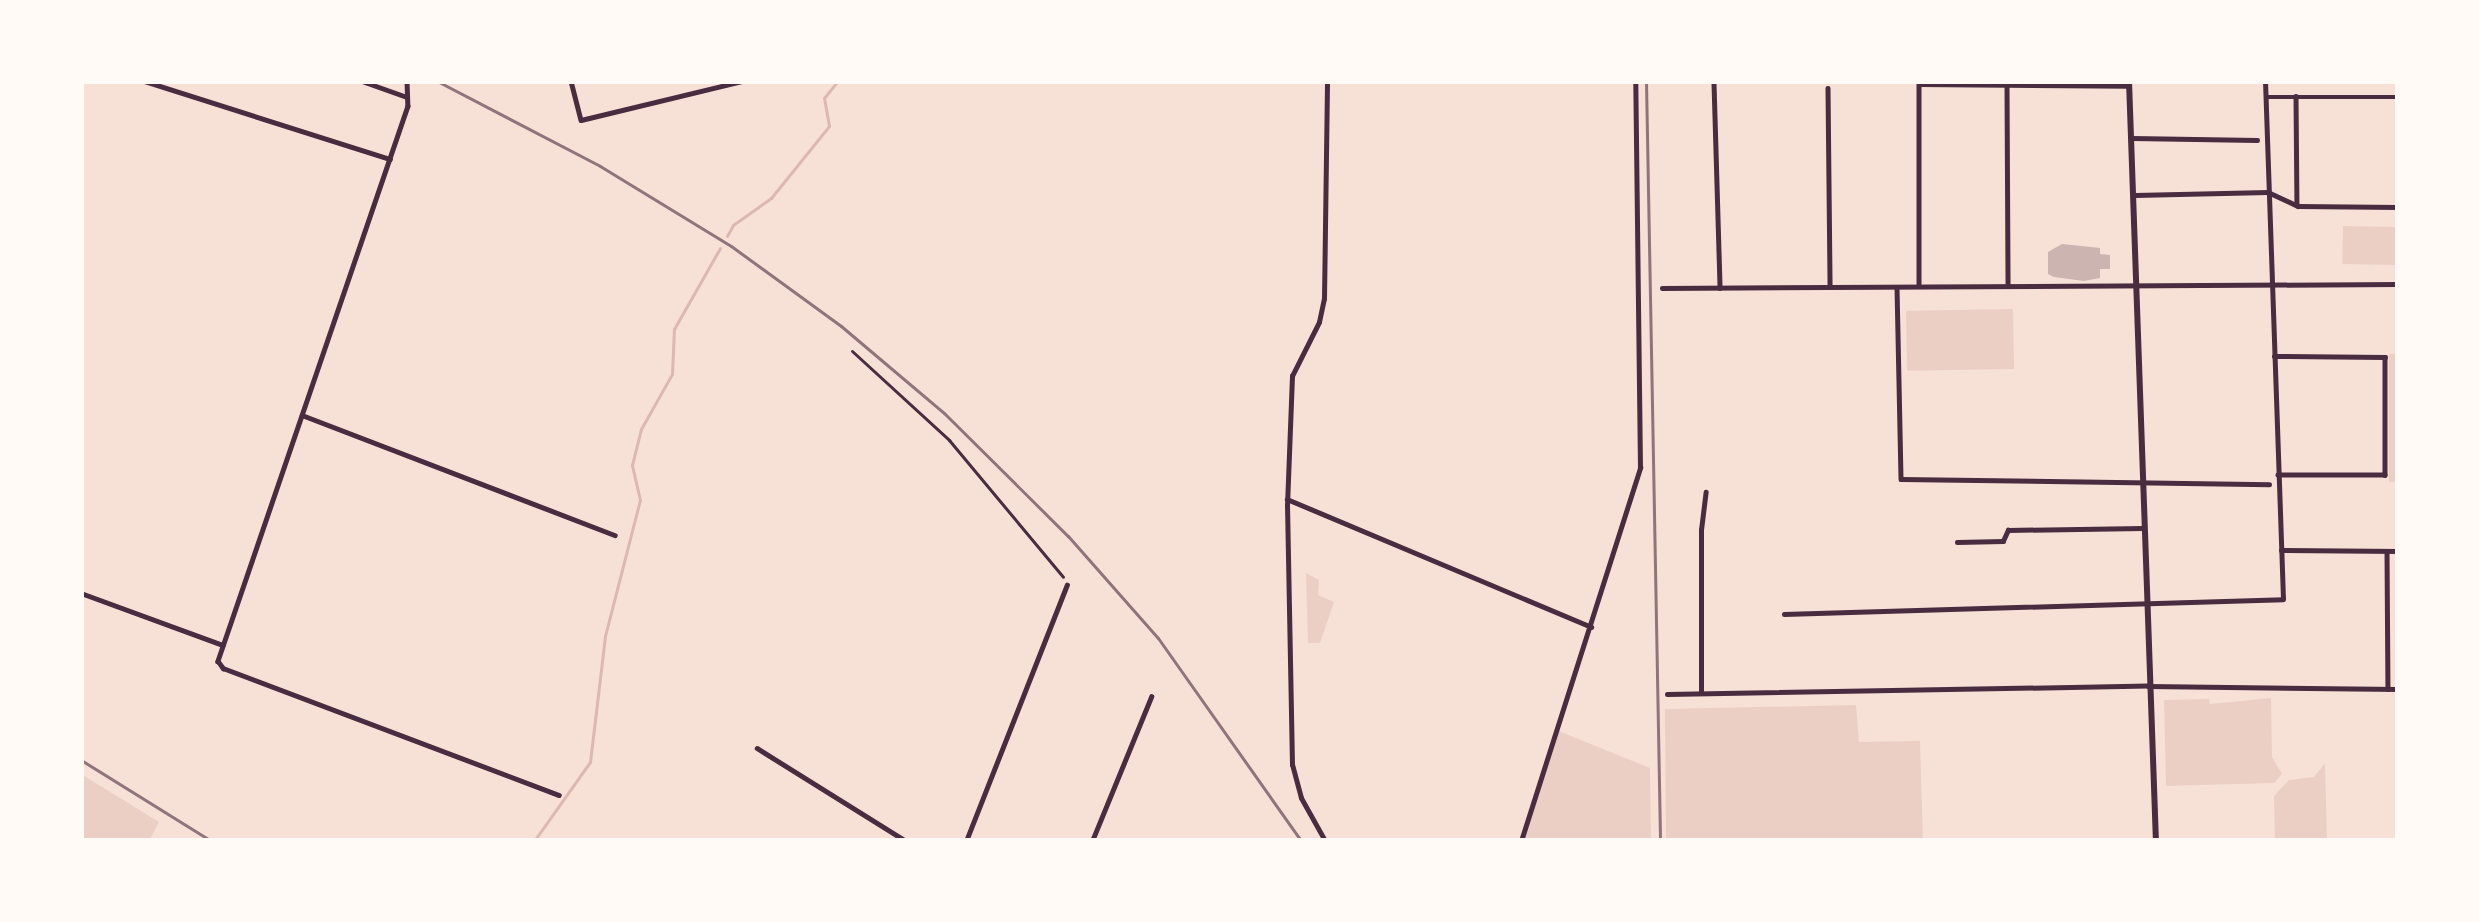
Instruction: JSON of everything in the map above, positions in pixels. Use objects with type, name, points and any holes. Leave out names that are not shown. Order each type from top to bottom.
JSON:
[{"type":"street","points":[[144,81],[390,159]]},
{"type":"street","points":[[362,81],[409,98]]},
{"type":"street","points":[[407,81],[409,98],[390,159],[218,661],[223,668],[559,795]]},
{"type":"street","points":[[571,81],[581,120],[742,81]]},
{"type":"street","points":[[1325,841],[1301,798],[1292,765],[1287,499],[1292,376],[1319,322],[1324,299],[1327,81]]},
{"type":"street","points":[[1521,841],[1635,494],[1641,455],[1635,81]]},
{"type":"street","points":[[1784,614],[2283,599],[2265,81]]},
{"type":"street","points":[[1714,82],[1720,288]]},
{"type":"street","points":[[1919,287],[1919,83],[2129,84],[2156,841]]},
{"type":"street","points":[[2007,85],[2008,286]]},
{"type":"street","points":[[1828,88],[1831,287]]},
{"type":"street","points":[[2296,96],[2297,206]]},
{"type":"street","points":[[2265,97],[2398,97]]},
{"type":"street","points":[[2132,138],[2257,140]]},
{"type":"street","points":[[2135,195],[2268,192],[2297,206],[2398,207]]},
{"type":"street","points":[[1662,288],[2398,284]]},
{"type":"street","points":[[1897,287],[1901,479],[2269,484]]},
{"type":"street","points":[[2274,356],[2385,357],[2385,475],[2278,475]]},
{"type":"street","points":[[302,415],[615,535]]},
{"type":"street","points":[[1701,693],[1701,530],[1706,492]]},
{"type":"street","points":[[1287,499],[1592,627]]},
{"type":"street","points":[[1957,542],[2002,541],[2008,530],[2142,528]]},
{"type":"street","points":[[2281,550],[2398,551]]},
{"type":"street","points":[[2387,551],[2389,689]]},
{"type":"street","points":[[966,841],[1067,585]]},
{"type":"street","points":[[81,592],[223,645]]},
{"type":"street","points":[[1667,694],[2148,686],[2398,689]]},
{"type":"street","points":[[1091,841],[1151,698]]},
{"type":"street","points":[[757,748],[906,841]]},
{"type":"path","points":[[852,351],[953,445],[1067,585]]},
{"type":"shaded area","points":[[2343,226],[2398,227],[2397,265],[2342,264]]},
{"type":"shaded area","points":[[2013,309],[2014,369],[1907,371],[1906,311]]},
{"type":"shaded area","points":[[2389,354],[2398,354],[2398,482],[2389,482]]},
{"type":"shaded area","points":[[1306,573],[1319,580],[1318,595],[1334,602],[1320,643],[1308,643]]},
{"type":"shaded area","points":[[2271,698],[2272,757],[2282,774],[2274,783],[2166,786],[2164,700],[2209,699],[2210,704]]},
{"type":"shaded area","points":[[1856,705],[1859,742],[1920,741],[1923,841],[1666,841],[1665,709]]},
{"type":"shaded area","points":[[1556,730],[1650,768],[1651,841],[1521,841]]},
{"type":"shaded area","points":[[2325,763],[2327,841],[2275,841],[2274,796],[2289,780],[2314,777]]},
{"type":"shaded area","points":[[81,774],[159,822],[149,841],[81,841]]},
{"type":"building","points":[[2062,244],[2100,248],[2100,254],[2110,255],[2110,269],[2100,269],[2100,278],[2084,281],[2048,274],[2048,252]]},
{"type":"waterway","points":[[727,236],[733,225],[771,198],[829,126],[824,98],[838,81]]},
{"type":"waterway","points":[[534,841],[590,762],[605,636],[640,500],[632,465],[641,429],[672,374],[674,329],[720,248]]},
{"type":"railway","points":[[437,81],[600,166],[731,246],[841,326],[944,413],[1068,536],[1158,638],[1301,841]]},
{"type":"railway","points":[[1646,81],[1660,841]]},
{"type":"railway","points":[[81,760],[211,841]]}]
